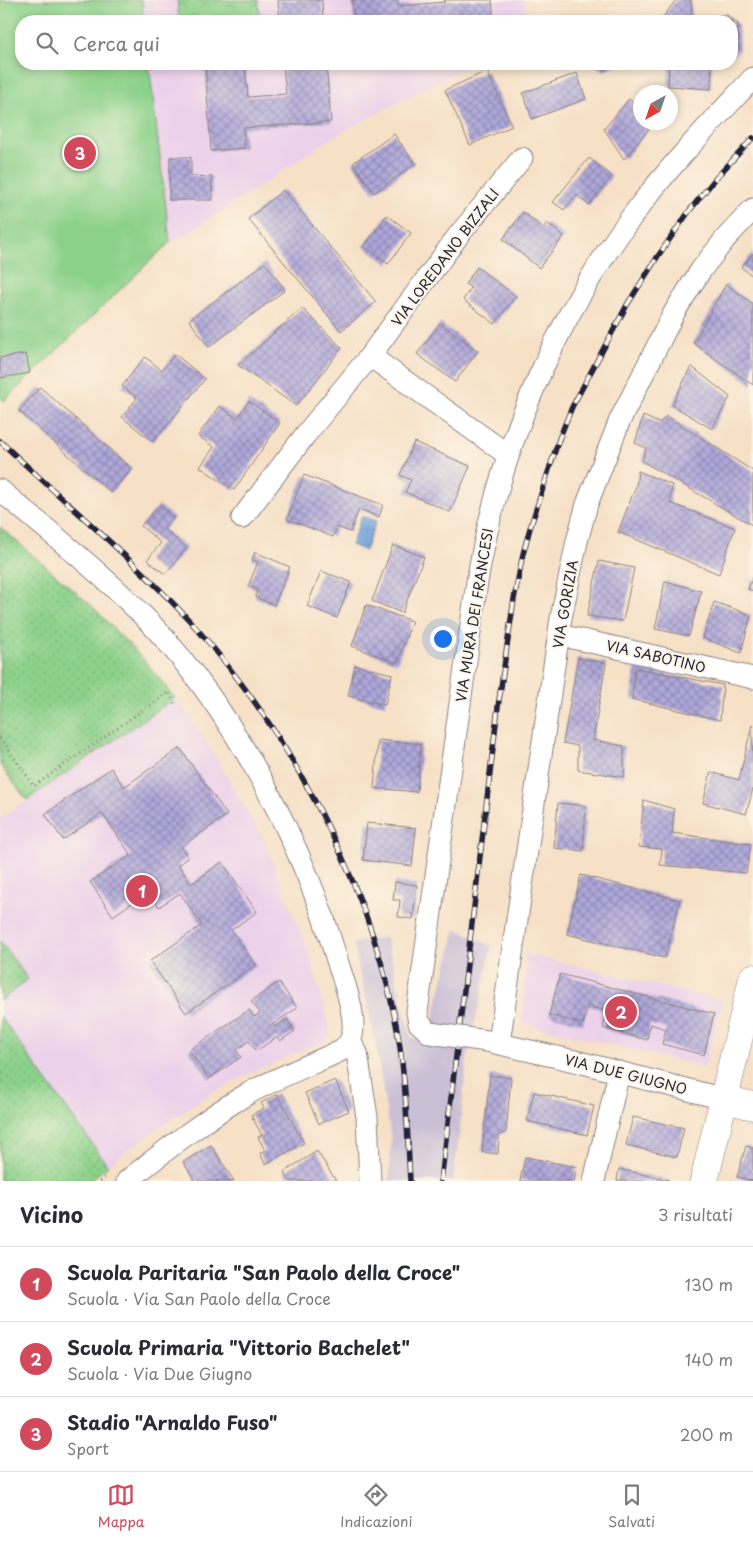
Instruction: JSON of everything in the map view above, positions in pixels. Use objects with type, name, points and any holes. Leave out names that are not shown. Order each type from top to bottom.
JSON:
[{"type":"street","name":"VIA MURA DEI FRANCESI","points":[[493,1042],[430,1033],[419,1023],[417,1018],[484,540],[508,455],[528,402],[579,298],[641,204],[700,134],[753,78]]},
{"type":"street","name":"VIA LOREDANO BIZZALI","points":[[242,518],[306,434],[370,356],[463,230],[522,158]]},
{"type":"street","name":"VIA GORIZIA","points":[[493,1042],[559,635],[581,523],[599,469],[620,420],[666,327],[683,296],[713,254],[753,209]]},
{"type":"street","points":[[370,356],[508,455]]},
{"type":"street","points":[[0,490],[106,581],[155,628],[192,672],[243,748],[283,821],[324,920],[352,1014],[354,1031],[350,1042],[340,1051],[236,1101],[133,1175]]},
{"type":"street","name":"VIA SABOTINO","points":[[559,635],[753,678]]},
{"type":"street","points":[[704,1181],[753,978]]},
{"type":"street","points":[[350,1042],[357,1053],[367,1117],[370,1181]]},
{"type":"street","name":"VIA DUE GIUGNO","points":[[493,1042],[753,1106]]},
{"type":"street","points":[[594,1181],[619,1072]]},
{"type":"path","points":[[0,738],[34,786],[169,692],[176,707]]},
{"type":"path","points":[[100,1181],[133,1175]]},
{"type":"shaded area","points":[[142,0],[525,0],[526,15],[143,15]]},
{"type":"shaded area","points":[[150,70],[459,70],[338,134],[187,234],[170,242]]},
{"type":"shaded area","points":[[175,698],[192,720],[220,764],[261,835],[307,947],[329,1024],[329,1035],[325,1040],[244,1076],[203,1098],[134,1145],[89,1181],[0,1181],[0,816],[6,815]]},
{"type":"shaded area","points":[[456,929],[492,946],[467,1059],[453,1181],[389,1181],[391,1139],[374,1035],[353,943],[386,937],[411,1038],[428,1040]]},
{"type":"shaded area","points":[[526,954],[723,1001],[705,1067],[522,1023]]},
{"type":"green space","points":[[0,0],[142,0],[143,15],[15,15],[15,70],[150,70],[170,242],[4,401],[0,396]]},
{"type":"green space","points":[[177,0],[258,0],[259,15],[178,15]]},
{"type":"green space","points":[[0,527],[92,606],[144,660],[175,698],[27,800],[0,765]]},
{"type":"green space","points":[[0,941],[28,979],[0,1001]]},
{"type":"green space","points":[[0,1016],[108,1166],[89,1181],[0,1181]]},
{"type":"water","points":[[362,516],[376,521],[365,551],[351,545]]},
{"type":"building","points":[[278,0],[322,0],[323,15],[279,15]]},
{"type":"building","points":[[352,0],[398,0],[398,6],[445,2],[444,0],[492,0],[493,15],[353,15]]},
{"type":"building","points":[[676,0],[691,0],[692,15],[665,15]]},
{"type":"building","points":[[205,70],[246,70],[248,97],[286,94],[284,70],[327,70],[331,122],[243,128],[245,148],[211,151]]},
{"type":"building","points":[[669,70],[712,70],[711,89],[668,85]]},
{"type":"building","points":[[487,71],[512,126],[470,145],[445,90]]},
{"type":"building","points":[[577,73],[586,99],[532,119],[523,93]]},
{"type":"building","points":[[629,99],[633,102],[633,130],[648,130],[624,159],[604,129]]},
{"type":"building","points":[[394,134],[415,164],[374,193],[353,163]]},
{"type":"building","points":[[170,157],[191,157],[191,176],[212,177],[212,200],[169,200]]},
{"type":"building","points":[[589,158],[612,176],[589,205],[576,195],[564,210],[553,202]]},
{"type":"building","points":[[283,190],[376,302],[341,331],[248,219]]},
{"type":"building","points":[[523,212],[543,228],[547,223],[564,236],[539,268],[503,239]]},
{"type":"building","points":[[387,215],[411,233],[388,264],[364,246]]},
{"type":"building","points":[[753,253],[753,276],[741,267]]},
{"type":"building","points":[[265,263],[285,290],[209,347],[189,320]]},
{"type":"building","points":[[477,267],[516,296],[495,324],[463,300],[471,288],[465,284]]},
{"type":"building","points":[[726,284],[753,304],[753,385],[693,343]]},
{"type":"building","points":[[302,308],[342,348],[296,406],[238,365]]},
{"type":"building","points":[[440,323],[478,351],[455,382],[417,354]]},
{"type":"building","points":[[26,354],[30,373],[0,378],[0,358]]},
{"type":"building","points":[[175,354],[205,379],[153,442],[122,417],[137,398],[122,386],[145,357],[162,370]]},
{"type":"building","points":[[691,366],[730,397],[712,429],[672,405]]},
{"type":"building","points":[[40,387],[132,469],[111,493],[19,411]]},
{"type":"building","points":[[249,401],[280,423],[234,490],[200,467],[214,447],[198,436],[219,406],[237,418]]},
{"type":"building","points":[[643,416],[659,423],[667,416],[753,471],[752,525],[642,461],[646,448],[635,443]]},
{"type":"building","points":[[414,442],[470,466],[450,512],[405,492],[411,480],[400,475]]},
{"type":"building","points":[[638,471],[672,485],[670,503],[735,528],[719,574],[618,532],[636,486]]},
{"type":"building","points":[[304,475],[383,505],[379,517],[359,509],[350,532],[337,527],[333,537],[287,519]]},
{"type":"building","points":[[159,505],[174,518],[164,529],[187,548],[165,574],[147,560],[161,543],[141,526]]},
{"type":"building","points":[[393,545],[424,557],[402,613],[372,601]]},
{"type":"building","points":[[255,552],[290,567],[274,605],[255,597],[258,590],[248,586],[258,562],[252,560]]},
{"type":"building","points":[[599,561],[634,568],[623,621],[587,616]]},
{"type":"building","points":[[321,571],[351,582],[337,618],[307,606]]},
{"type":"building","points":[[753,576],[753,591],[748,589]]},
{"type":"building","points":[[665,581],[701,591],[689,636],[655,629]]},
{"type":"building","points":[[714,602],[751,615],[741,653],[703,638]]},
{"type":"building","points":[[366,605],[412,621],[397,663],[352,646]]},
{"type":"building","points":[[578,658],[606,663],[593,740],[624,746],[624,777],[578,770],[578,746],[563,743]]},
{"type":"building","points":[[355,665],[392,674],[385,705],[348,696]]},
{"type":"building","points":[[635,668],[723,685],[720,720],[632,699]]},
{"type":"building","points":[[752,725],[753,789],[746,814],[703,803],[711,772],[739,780]]},
{"type":"building","points":[[378,740],[421,744],[417,792],[374,788]]},
{"type":"building","points":[[180,748],[227,815],[181,847],[188,857],[178,865],[191,884],[222,862],[257,912],[231,930],[256,965],[186,1013],[150,961],[202,925],[180,893],[159,907],[149,891],[113,916],[90,882],[131,855],[102,813],[63,840],[45,814],[111,768],[124,787]]},
{"type":"building","points":[[644,800],[674,809],[672,833],[751,844],[746,873],[660,865],[662,849],[639,847]]},
{"type":"building","points":[[558,803],[586,806],[583,851],[554,848]]},
{"type":"building","points":[[367,823],[416,828],[412,866],[363,860]]},
{"type":"building","points":[[581,875],[680,900],[665,958],[567,934]]},
{"type":"building","points":[[395,882],[417,885],[413,919],[398,917],[400,900],[393,900]]},
{"type":"building","points":[[560,974],[714,1014],[704,1055],[662,1044],[666,1029],[650,1024],[647,1040],[603,1028],[607,1011],[588,1006],[583,1024],[549,1015]]},
{"type":"building","points":[[279,982],[297,1008],[273,1024],[275,1027],[287,1019],[295,1031],[280,1041],[277,1037],[256,1051],[249,1041],[236,1050],[241,1057],[209,1079],[189,1050],[249,1010],[254,1017],[260,1013],[251,1001]]},
{"type":"building","points":[[490,1075],[511,1078],[506,1132],[499,1135],[498,1154],[482,1152]]},
{"type":"building","points":[[335,1080],[349,1111],[319,1124],[305,1093]]},
{"type":"building","points":[[534,1092],[594,1106],[587,1135],[527,1121]]},
{"type":"building","points":[[277,1094],[304,1143],[265,1164],[260,1153],[265,1150],[258,1137],[262,1135],[251,1115],[264,1108],[261,1103]]},
{"type":"building","points":[[633,1117],[684,1128],[677,1157],[626,1145]]},
{"type":"building","points":[[211,1145],[234,1181],[192,1181],[194,1179],[183,1162]]},
{"type":"building","points":[[746,1146],[753,1148],[753,1181],[737,1177]]},
{"type":"building","points":[[317,1151],[336,1181],[290,1181],[284,1172]]},
{"type":"building","points":[[525,1157],[577,1167],[574,1181],[520,1181]]},
{"type":"building","points":[[619,1169],[669,1180],[669,1181],[617,1181]]},
{"type":"railway","points":[[441,1181],[498,707],[514,599],[530,528],[559,439],[572,407],[627,305],[690,210],[715,179],[753,138]]},
{"type":"railway","points":[[0,441],[120,551],[189,620],[224,661],[257,706],[317,804],[342,856],[381,961],[394,1014],[404,1076],[410,1181]]},
{"type":"place","name":"Stadio \"Arnaldo Fuso\"","points":[[80,153]]},
{"type":"place","name":"Scuola Paritaria \"San Paolo della Croce\"","points":[[142,891]]},
{"type":"place","name":"Scuola Primaria \"Vittorio Bachelet\"","points":[[621,1012]]}]
